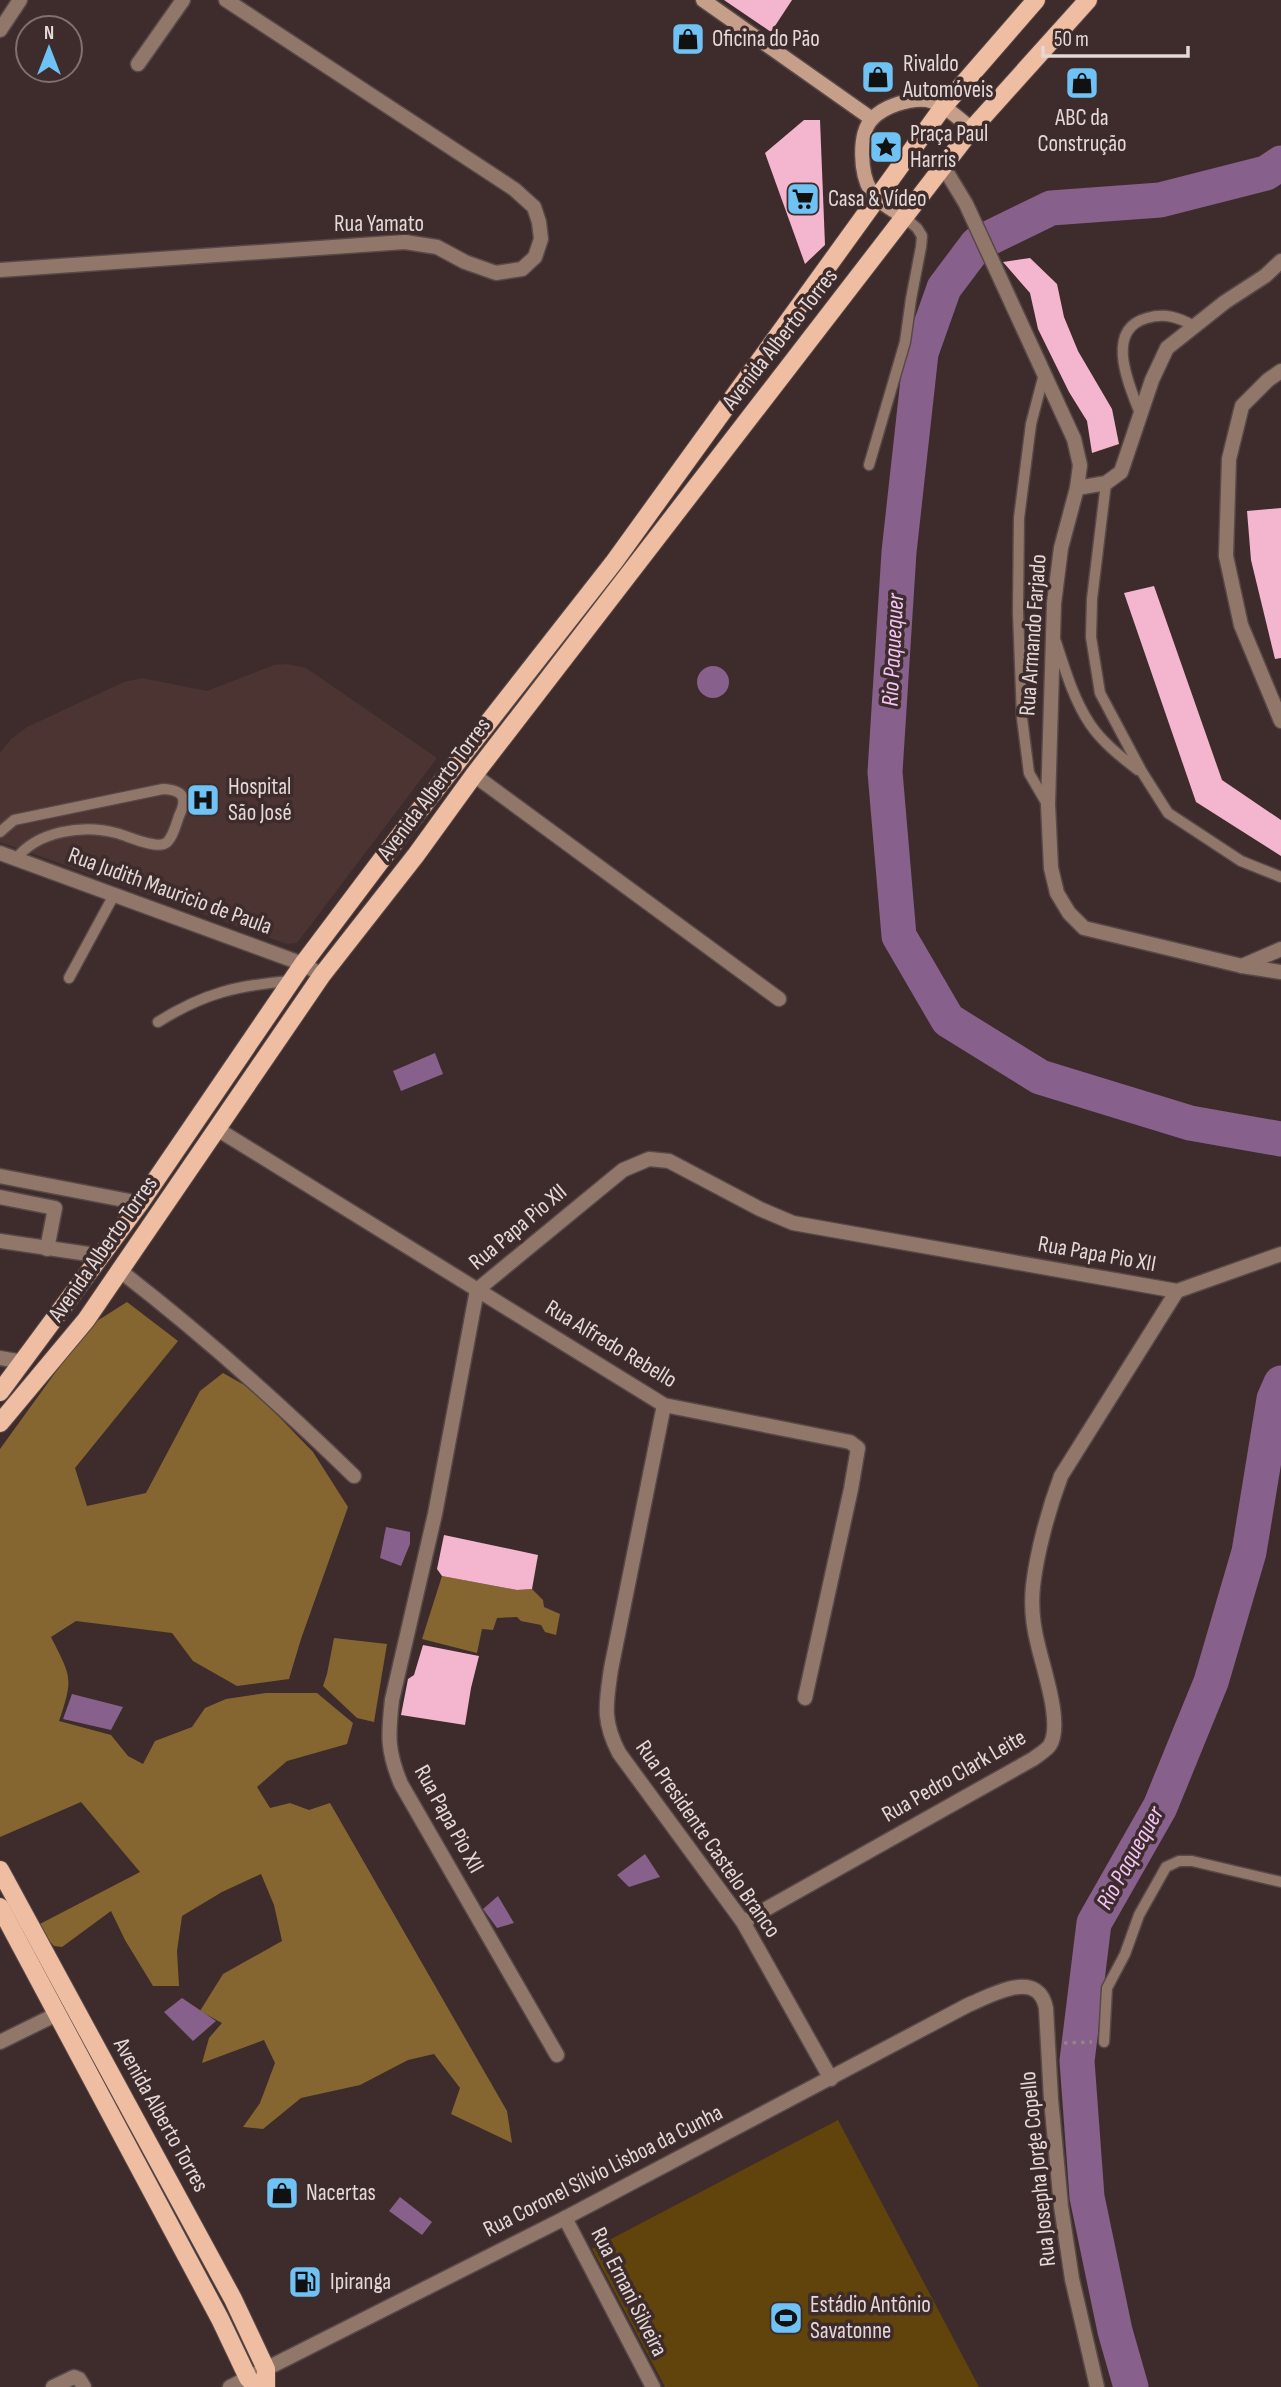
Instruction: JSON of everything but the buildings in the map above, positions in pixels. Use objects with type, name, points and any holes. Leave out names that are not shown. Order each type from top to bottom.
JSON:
[{"type":"main road","points":[[703,0],[872,119]]},
{"type":"main road","name":"Avenida Alberto Torres","points":[[0,1392],[140,1203],[303,964],[404,830],[614,562],[943,107],[1036,0]]},
{"type":"main road","name":"Avenida Alberto Torres","points":[[0,1423],[86,1320],[322,975],[416,855],[474,775],[972,129],[1087,0]]},
{"type":"main road","points":[[904,217],[870,190],[864,175],[864,133],[872,119],[884,110],[908,101],[928,100],[943,107],[972,129]]},
{"type":"main road","name":"Avenida Alberto Torres","points":[[0,1870],[233,2299],[265,2369],[266,2387]]},
{"type":"main road","name":"Avenida Alberto Torres","points":[[0,1907],[253,2382]]},
{"type":"street","points":[[0,30],[20,0]]},
{"type":"street","points":[[138,64],[183,0]]},
{"type":"street","name":"Rua Yamato","points":[[0,270],[405,242],[437,247],[496,273],[522,269],[535,257],[541,239],[539,222],[534,207],[514,190],[226,0]]},
{"type":"street","name":"Rua Armando Farjado","points":[[943,166],[966,204],[1002,282],[1073,439],[1080,465],[1077,488],[1061,548],[1054,603],[1048,804],[1051,868],[1056,893],[1084,928],[1242,966],[1281,972]]},
{"type":"street","points":[[1077,488],[1106,483],[1121,472],[1152,380],[1167,348],[1225,302],[1265,276],[1281,261]]},
{"type":"street","points":[[1281,371],[1274,383],[1242,406],[1233,438],[1227,485],[1226,556],[1241,625],[1281,720]]},
{"type":"street","points":[[474,775],[779,999]]},
{"type":"street","name":"Rua Judith Mauricio de Paula","points":[[0,853],[303,964],[322,975]]},
{"type":"street","points":[[1242,966],[1281,949]]},
{"type":"street","name":"Rua Alfredo Rebello","points":[[218,1129],[664,1405],[850,1442],[858,1448],[806,1699]]},
{"type":"street","name":"Rua Papa Pio XII","points":[[557,2055],[401,1784],[391,1759],[388,1732],[392,1700],[435,1514],[477,1290],[623,1170],[649,1159],[669,1161],[760,1209],[793,1223],[1177,1291],[1281,1254]]},
{"type":"street","points":[[0,1176],[140,1203]]},
{"type":"street","points":[[0,1197],[55,1208],[47,1249]]},
{"type":"street","points":[[0,1241],[102,1256]]},
{"type":"street","points":[[119,1270],[231,1361],[289,1412],[354,1476]]},
{"type":"street","name":"Rua Pedro Clark Leite","points":[[743,1922],[1033,1759],[1050,1746],[1054,1731],[1051,1698],[1037,1643],[1033,1616],[1033,1586],[1051,1502],[1061,1476],[1177,1291]]},
{"type":"street","points":[[0,1358],[23,1362]]},
{"type":"street","name":"Rua Presidente Castelo Branco","points":[[664,1405],[611,1669],[606,1706],[609,1733],[619,1753],[743,1922],[831,2079]]},
{"type":"street","name":"Rua Josepha Jorge Copello","points":[[995,1994],[1028,1986],[1038,1990],[1044,1997],[1063,2218],[1072,2279],[1097,2387]]},
{"type":"street","name":"Rua Coronel Sílvio Lisboa da Cunha","points":[[230,2387],[253,2382],[265,2369],[565,2218],[968,2005],[995,1994]]},
{"type":"street","points":[[0,2042],[57,2014]]},
{"type":"street","name":"Rua Ernani Silveira","points":[[565,2218],[653,2387]]},
{"type":"street","points":[[52,2387],[74,2377],[79,2379],[84,2387]]},
{"type":"lane","points":[[869,465],[905,342],[921,247],[922,236],[904,217]]},
{"type":"lane","points":[[1141,416],[1125,365],[1122,344],[1126,332],[1135,321],[1166,315],[1182,319],[1194,326]]},
{"type":"lane","points":[[1044,374],[1031,424],[1019,518],[1018,612],[1023,718],[1029,773],[1048,804]]},
{"type":"lane","points":[[1106,483],[1092,598],[1091,637],[1100,693],[1142,772],[1168,813],[1241,860],[1281,877]]},
{"type":"lane","points":[[1053,633],[1071,687],[1090,725],[1117,754],[1142,772]]},
{"type":"lane","points":[[0,832],[14,820],[163,789],[174,789],[184,800],[169,840],[164,844],[156,845],[113,832],[78,830],[45,837],[24,849],[16,859]]},
{"type":"lane","points":[[69,978],[114,895]]},
{"type":"lane","points":[[158,1022],[186,1005],[208,996],[257,984],[292,981]]},
{"type":"lane","points":[[1101,2042],[1107,1988],[1125,1954],[1139,1914],[1166,1867],[1179,1861],[1192,1861],[1281,1882]]},
{"type":"path","points":[[1058,2043],[1101,2042]]},
{"type":"shaded area","name":"Hospital São José","points":[[287,664],[306,668],[437,758],[297,943],[287,944],[0,842],[0,753],[11,739],[27,727],[124,682],[142,678],[207,691],[274,665]]},
{"type":"shaded area","points":[[713,666],[725,670],[729,682],[725,694],[713,698],[701,694],[697,682],[701,670]]},
{"type":"shaded area","points":[[435,1053],[443,1074],[401,1091],[393,1071]]},
{"type":"shaded area","points":[[127,1302],[178,1341],[75,1468],[87,1506],[146,1493],[200,1391],[223,1373],[253,1390],[313,1452],[348,1507],[289,1679],[237,1686],[193,1661],[172,1633],[76,1621],[51,1637],[68,1678],[67,1695],[59,1721],[111,1735],[128,1756],[143,1764],[155,1741],[192,1727],[205,1708],[226,1699],[266,1693],[317,1693],[353,1723],[347,1744],[287,1761],[257,1787],[270,1808],[290,1803],[309,1810],[330,1803],[507,2111],[512,2143],[451,2114],[460,2088],[434,2054],[408,2060],[360,2085],[301,2098],[263,2129],[243,2127],[260,2103],[275,2063],[264,2040],[202,2063],[209,2038],[222,2023],[200,2011],[223,1974],[282,1941],[274,1905],[261,1874],[222,1892],[182,1916],[177,1951],[179,1986],[153,1986],[111,1911],[62,1947],[54,1946],[36,1926],[140,1872],[81,1802],[0,1837],[0,1449],[89,1326]]},
{"type":"shaded area","points":[[386,1527],[410,1532],[410,1544],[401,1566],[380,1558]]},
{"type":"shaded area","points":[[442,1576],[517,1590],[532,1589],[543,1600],[544,1607],[560,1614],[556,1635],[545,1632],[541,1625],[521,1621],[517,1617],[497,1618],[493,1630],[482,1629],[477,1653],[422,1639]]},
{"type":"shaded area","points":[[334,1638],[387,1644],[374,1722],[357,1718],[323,1686]]},
{"type":"shaded area","points":[[72,1694],[123,1707],[111,1730],[63,1719]]},
{"type":"shaded area","points":[[645,1854],[660,1877],[629,1887],[617,1875]]},
{"type":"shaded area","points":[[498,1896],[514,1923],[497,1928],[483,1909]]},
{"type":"shaded area","points":[[182,1998],[216,2021],[193,2041],[164,2012]]},
{"type":"shaded area","name":"Estádio Antônio Savatonne","points":[[838,2120],[979,2387],[665,2387],[592,2249]]},
{"type":"shaded area","points":[[400,2197],[432,2222],[422,2235],[389,2211]]},
{"type":"waterway","name":"Rio Paquequer","points":[[1281,163],[1266,173],[1160,200],[1051,208],[977,244],[944,288],[921,353],[899,552],[885,772],[899,936],[948,1020],[1040,1077],[1190,1123],[1281,1139]]},
{"type":"waterway","name":"Rio Paquequer","points":[[1131,2387],[1115,2331],[1087,2197],[1077,2061],[1094,1923],[1160,1807],[1211,1682],[1249,1552],[1274,1399],[1281,1383]]},
{"type":"place","name":"Oficina do Pão","points":[[688,39]]},
{"type":"place","name":"Rivaldo Automóveis","points":[[878,77]]},
{"type":"place","name":"ABC da Construção","points":[[1082,83]]},
{"type":"place","name":"Praça Paul Harris","points":[[886,147]]},
{"type":"place","name":"Casa & Vídeo","points":[[803,199]]},
{"type":"place","name":"Hospital São José","points":[[203,800]]},
{"type":"place","name":"Nacertas","points":[[282,2193]]},
{"type":"place","name":"Ipiranga","points":[[305,2282]]},
{"type":"place","name":"Estádio Antônio Savatonne","points":[[786,2318]]}]
